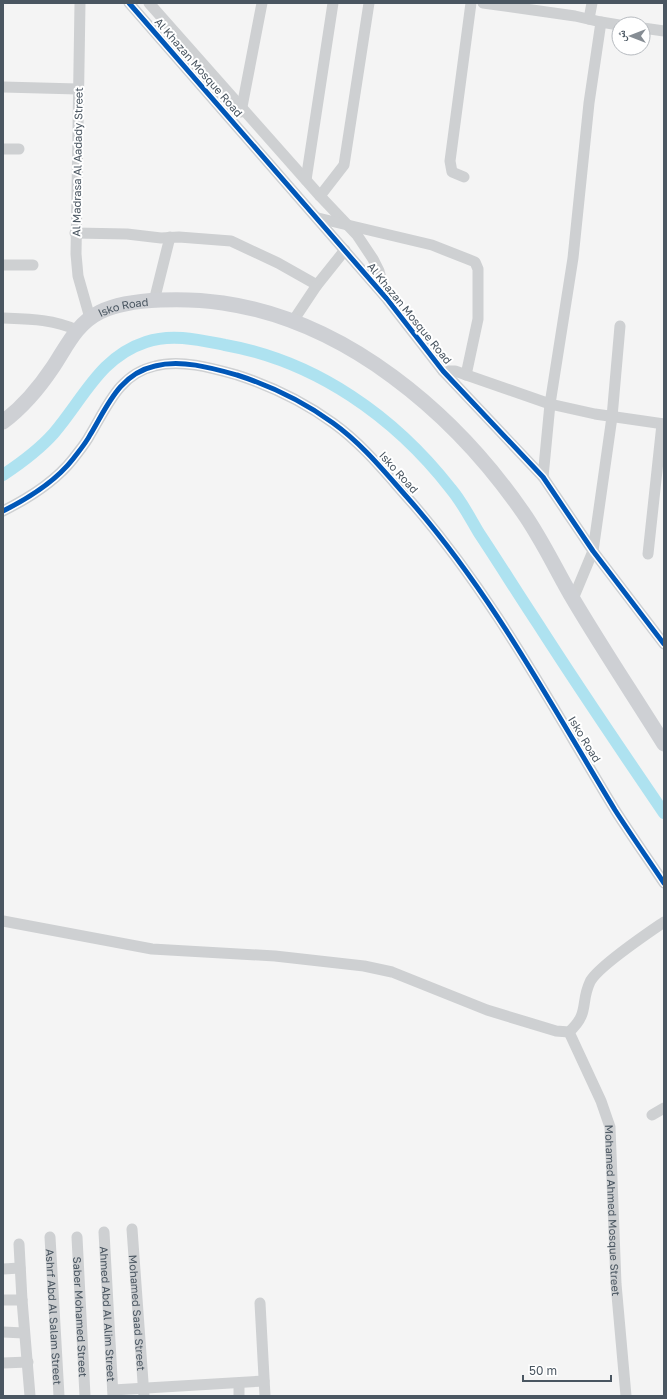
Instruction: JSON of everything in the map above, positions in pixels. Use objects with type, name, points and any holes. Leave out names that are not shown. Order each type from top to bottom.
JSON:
[{"type":"street","name":"Al Madrasa Al Aadady Street","points":[[80,3],[76,232],[78,276],[90,318]]},
{"type":"street","name":"Al Khazan Mosque Road","points":[[129,3],[318,218],[387,299],[443,371],[543,477],[593,551],[664,644]]},
{"type":"street","name":"Al Khazan Mosque Road","points":[[149,3],[361,241],[373,258],[379,271],[387,299]]},
{"type":"street","points":[[238,127],[262,3]]},
{"type":"street","points":[[306,180],[333,3]]},
{"type":"street","points":[[320,196],[344,165],[369,3]]},
{"type":"street","points":[[464,177],[452,172],[450,160],[471,3]]},
{"type":"street","points":[[483,3],[611,24]]},
{"type":"street","points":[[589,19],[592,3]]},
{"type":"street","points":[[543,477],[550,404],[573,258],[589,103],[601,22]]},
{"type":"street","points":[[651,29],[664,31]]},
{"type":"street","points":[[3,87],[78,88]]},
{"type":"street","points":[[3,149],[19,149]]},
{"type":"street","points":[[318,218],[432,245],[475,262],[478,269],[478,319],[466,375]]},
{"type":"street","points":[[76,232],[231,241],[278,263],[317,285]]},
{"type":"street","points":[[154,301],[170,237]]},
{"type":"street","points":[[294,321],[317,285],[345,250]]},
{"type":"street","points":[[3,265],[33,265]]},
{"type":"street","name":"Isko Road","points":[[3,422],[24,404],[40,386],[77,330],[90,318],[112,307],[154,301],[183,299],[239,305],[294,321],[324,334],[382,369],[429,407],[458,434],[494,474],[523,512],[541,540],[573,599],[664,744]]},
{"type":"street","points":[[3,318],[55,321],[77,330]]},
{"type":"street","points":[[573,599],[593,551],[612,417],[620,326]]},
{"type":"street","name":"Isko Road","points":[[3,511],[23,502],[49,483],[71,461],[90,436],[104,408],[118,389],[128,379],[141,371],[170,363],[221,370],[261,383],[299,401],[334,424],[366,451],[423,514],[450,548],[502,624],[617,812],[664,884]]},
{"type":"street","points":[[443,371],[455,371],[550,404],[612,417],[663,424],[648,554]]},
{"type":"street","points":[[3,921],[152,949],[282,956],[364,966],[392,972],[487,1010],[556,1031],[569,1032],[580,1021],[584,1013],[587,991],[594,976],[664,922]]},
{"type":"street","name":"Mohamed Ahmed Mosque Street","points":[[569,1032],[601,1101],[610,1127],[616,1284],[626,1396]]},
{"type":"street","points":[[652,1116],[664,1108]]},
{"type":"street","name":"Mohamed Saad Street","points":[[132,1229],[143,1392]]},
{"type":"street","name":"Ahmed Abd Al Alim Street","points":[[104,1232],[113,1393]]},
{"type":"street","name":"Ashrf Abd Al Salam Street","points":[[50,1237],[59,1396]]},
{"type":"street","name":"Saber Mohamed Street","points":[[77,1237],[85,1396]]},
{"type":"street","points":[[19,1244],[24,1333],[28,1362],[30,1396]]},
{"type":"street","points":[[3,1269],[20,1268]]},
{"type":"street","points":[[3,1300],[22,1300]]},
{"type":"street","points":[[260,1303],[265,1396]]},
{"type":"street","points":[[3,1332],[24,1333]]},
{"type":"street","points":[[3,1363],[28,1362]]},
{"type":"street","points":[[113,1393],[143,1392],[264,1381]]},
{"type":"street","points":[[238,1383],[239,1396]]},
{"type":"waterway","points":[[3,475],[30,456],[54,433],[94,380],[105,368],[116,358],[130,349],[146,342],[156,339],[186,338],[225,345],[259,353],[291,364],[322,379],[351,396],[379,416],[405,438],[429,463],[455,494],[569,672],[664,813]]},
{"type":"cycle path","points":[[129,3],[387,299],[443,371],[543,477],[593,551],[664,644]]},
{"type":"cycle path","points":[[3,511],[41,489],[66,467],[86,441],[115,393],[132,376],[143,370],[155,366],[175,363],[207,367],[250,379],[299,401],[333,423],[362,448],[406,496],[465,570],[518,648],[615,810],[664,883]]}]
